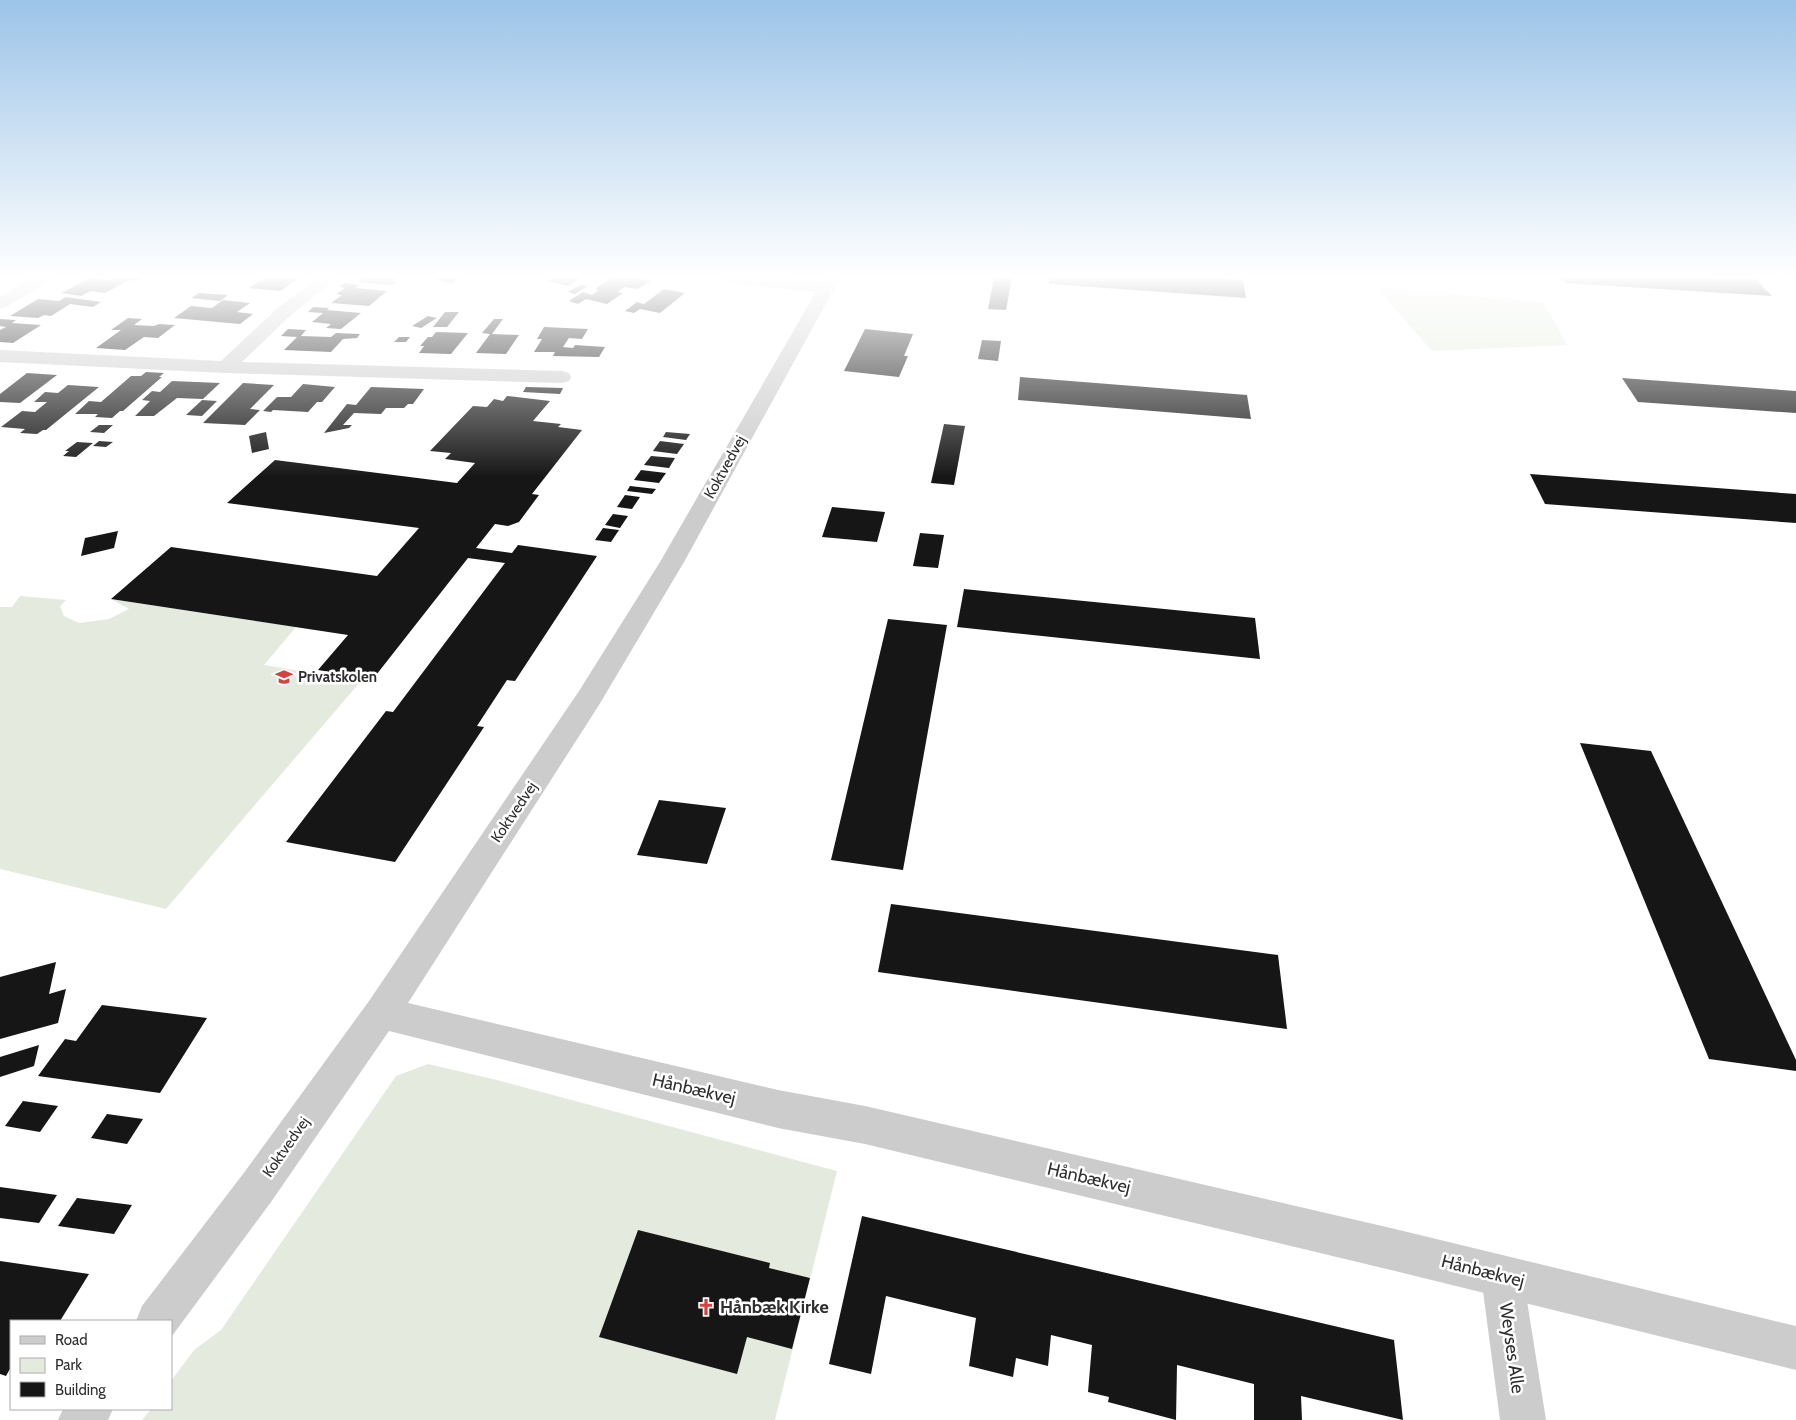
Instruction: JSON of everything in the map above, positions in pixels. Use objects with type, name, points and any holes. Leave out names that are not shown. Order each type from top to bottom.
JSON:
[{"type":"street","points":[[226,367],[250,344]]},
{"type":"street","name":"Koktvedvej","points":[[158,1320],[257,1188],[381,1013],[594,690],[672,562],[795,344]]},
{"type":"street","points":[[0,356],[226,367],[562,377]]},
{"type":"street","name":"Hånbækvej","points":[[381,1013],[778,1109],[865,1125],[1502,1276],[1796,1348]]},
{"type":"street","name":"Weyses Alle","points":[[1502,1276],[1523,1420]]},
{"type":"street","points":[[81,1420],[89,1410]]},
{"type":"green space","points":[[1426,344],[1567,345],[1432,351]]},
{"type":"green space","points":[[20,596],[66,600],[60,606],[64,616],[79,623],[109,619],[129,609],[111,599],[296,627],[264,665],[361,681],[166,909],[0,869],[0,607],[12,607]]},
{"type":"green space","points":[[428,1064],[497,1080],[837,1171],[775,1420],[142,1420],[150,1410],[172,1410],[172,1380],[194,1350],[221,1330],[396,1076]]},
{"type":"building","points":[[101,344],[133,344],[125,350],[96,348]]},
{"type":"building","points":[[290,344],[338,344],[331,352],[284,350]]},
{"type":"building","points":[[422,344],[459,344],[451,354],[419,353],[424,346],[420,346]]},
{"type":"building","points":[[482,344],[513,344],[506,354],[476,353]]},
{"type":"building","points":[[539,344],[565,344],[563,347],[573,348],[575,345],[605,347],[599,357],[553,356],[555,352],[534,352]]},
{"type":"building","points":[[857,344],[909,344],[904,356],[908,356],[899,377],[844,371]]},
{"type":"building","points":[[981,344],[1001,344],[998,361],[978,359]]},
{"type":"building","points":[[146,372],[164,373],[159,377],[162,377],[123,411],[120,411],[112,418],[95,417],[98,414],[75,414],[89,401],[101,402],[131,376],[141,376]]},
{"type":"building","points":[[27,373],[57,375],[20,403],[0,402],[0,394]]},
{"type":"building","points":[[1020,377],[1247,395],[1251,419],[1018,400]]},
{"type":"building","points":[[1622,378],[1796,391],[1796,413],[1638,402]]},
{"type":"building","points":[[172,381],[220,383],[203,399],[177,398],[154,416],[135,416],[150,401],[142,400],[152,391],[160,392]]},
{"type":"building","points":[[243,383],[274,385],[250,409],[260,410],[245,425],[203,423]]},
{"type":"building","points":[[303,384],[335,387],[322,402],[317,402],[308,412],[263,411],[277,397],[291,397]]},
{"type":"building","points":[[68,385],[99,387],[46,430],[37,434],[20,433],[25,429],[1,427],[22,411],[35,412],[47,402],[34,402],[45,392],[58,393]]},
{"type":"building","points":[[371,387],[424,389],[413,404],[408,404],[404,408],[386,408],[381,414],[354,413],[343,425],[352,425],[349,428],[324,433],[347,404],[356,405]]},
{"type":"building","points":[[526,387],[563,388],[560,394],[523,392]]},
{"type":"building","points":[[507,396],[550,401],[533,421],[561,424],[558,427],[582,430],[532,494],[539,495],[519,522],[508,526],[495,524],[476,548],[512,553],[518,545],[597,556],[515,681],[507,680],[477,726],[484,727],[395,862],[286,842],[386,711],[393,712],[505,563],[468,558],[373,679],[318,670],[348,635],[111,599],[171,547],[377,576],[419,528],[227,503],[275,460],[457,483],[475,463],[445,459],[451,453],[430,451],[473,406],[487,407],[494,399],[503,401]]},
{"type":"building","points":[[202,400],[217,401],[202,416],[186,415]]},
{"type":"building","points":[[944,424],[965,426],[954,485],[931,483]]},
{"type":"building","points":[[99,425],[113,425],[104,433],[90,432]]},
{"type":"building","points":[[266,432],[269,449],[252,453],[249,436]]},
{"type":"building","points":[[666,432],[690,434],[686,440],[663,437]]},
{"type":"building","points":[[99,441],[113,442],[106,447],[93,446]]},
{"type":"building","points":[[660,441],[684,444],[677,454],[653,451]]},
{"type":"building","points":[[77,442],[93,443],[76,457],[63,456],[69,451],[65,451]]},
{"type":"building","points":[[651,456],[675,458],[669,468],[644,465]]},
{"type":"building","points":[[641,470],[666,473],[659,483],[634,480]]},
{"type":"building","points":[[1530,474],[1796,494],[1796,523],[1545,504]]},
{"type":"building","points":[[630,486],[656,489],[652,494],[627,491]]},
{"type":"building","points":[[625,495],[640,497],[632,509],[617,507]]},
{"type":"building","points":[[832,507],[885,512],[877,542],[822,537]]},
{"type":"building","points":[[613,514],[628,516],[620,528],[605,525]]},
{"type":"building","points":[[603,528],[619,530],[611,542],[595,540]]},
{"type":"building","points":[[118,531],[114,548],[81,556],[85,538]]},
{"type":"building","points":[[920,533],[944,535],[938,568],[913,566]]},
{"type":"building","points":[[964,589],[1255,618],[1260,659],[957,627]]},
{"type":"building","points":[[888,619],[947,625],[903,870],[831,860]]},
{"type":"building","points":[[1580,743],[1651,751],[1796,1060],[1796,1071],[1709,1059]]},
{"type":"building","points":[[659,800],[726,808],[707,864],[637,855]]},
{"type":"building","points":[[891,904],[1278,955],[1287,1029],[878,972]]},
{"type":"building","points":[[56,962],[49,994],[66,989],[58,1023],[0,1039],[0,977]]},
{"type":"building","points":[[102,1005],[207,1018],[160,1093],[38,1076],[65,1039],[76,1041]]},
{"type":"building","points":[[39,1045],[34,1066],[0,1077],[0,1057]]},
{"type":"building","points":[[23,1101],[58,1106],[40,1132],[5,1126]]},
{"type":"building","points":[[107,1114],[143,1119],[127,1144],[91,1138]]},
{"type":"building","points":[[0,1187],[57,1195],[39,1223],[0,1218]]},
{"type":"building","points":[[77,1198],[132,1205],[114,1234],[58,1226]]},
{"type":"building","points":[[862,1216],[1394,1340],[1403,1420],[1301,1396],[1302,1420],[1254,1420],[1254,1384],[1177,1365],[1176,1420],[1108,1402],[1109,1397],[1088,1392],[1092,1345],[1051,1335],[1048,1366],[1016,1358],[1013,1377],[969,1366],[976,1318],[886,1296],[871,1374],[829,1364]]},
{"type":"building","name":"Hånbæk Kirke","points":[[638,1230],[770,1263],[769,1268],[810,1278],[792,1349],[747,1337],[737,1374],[599,1337]]},
{"type":"building","points":[[0,1261],[89,1274],[61,1320],[10,1320],[10,1369],[6,1376],[0,1374]]},
{"type":"place","name":"Privatskolen","points":[[284,677]]},
{"type":"place","name":"Hånbæk Kirke","points":[[706,1307]]}]
